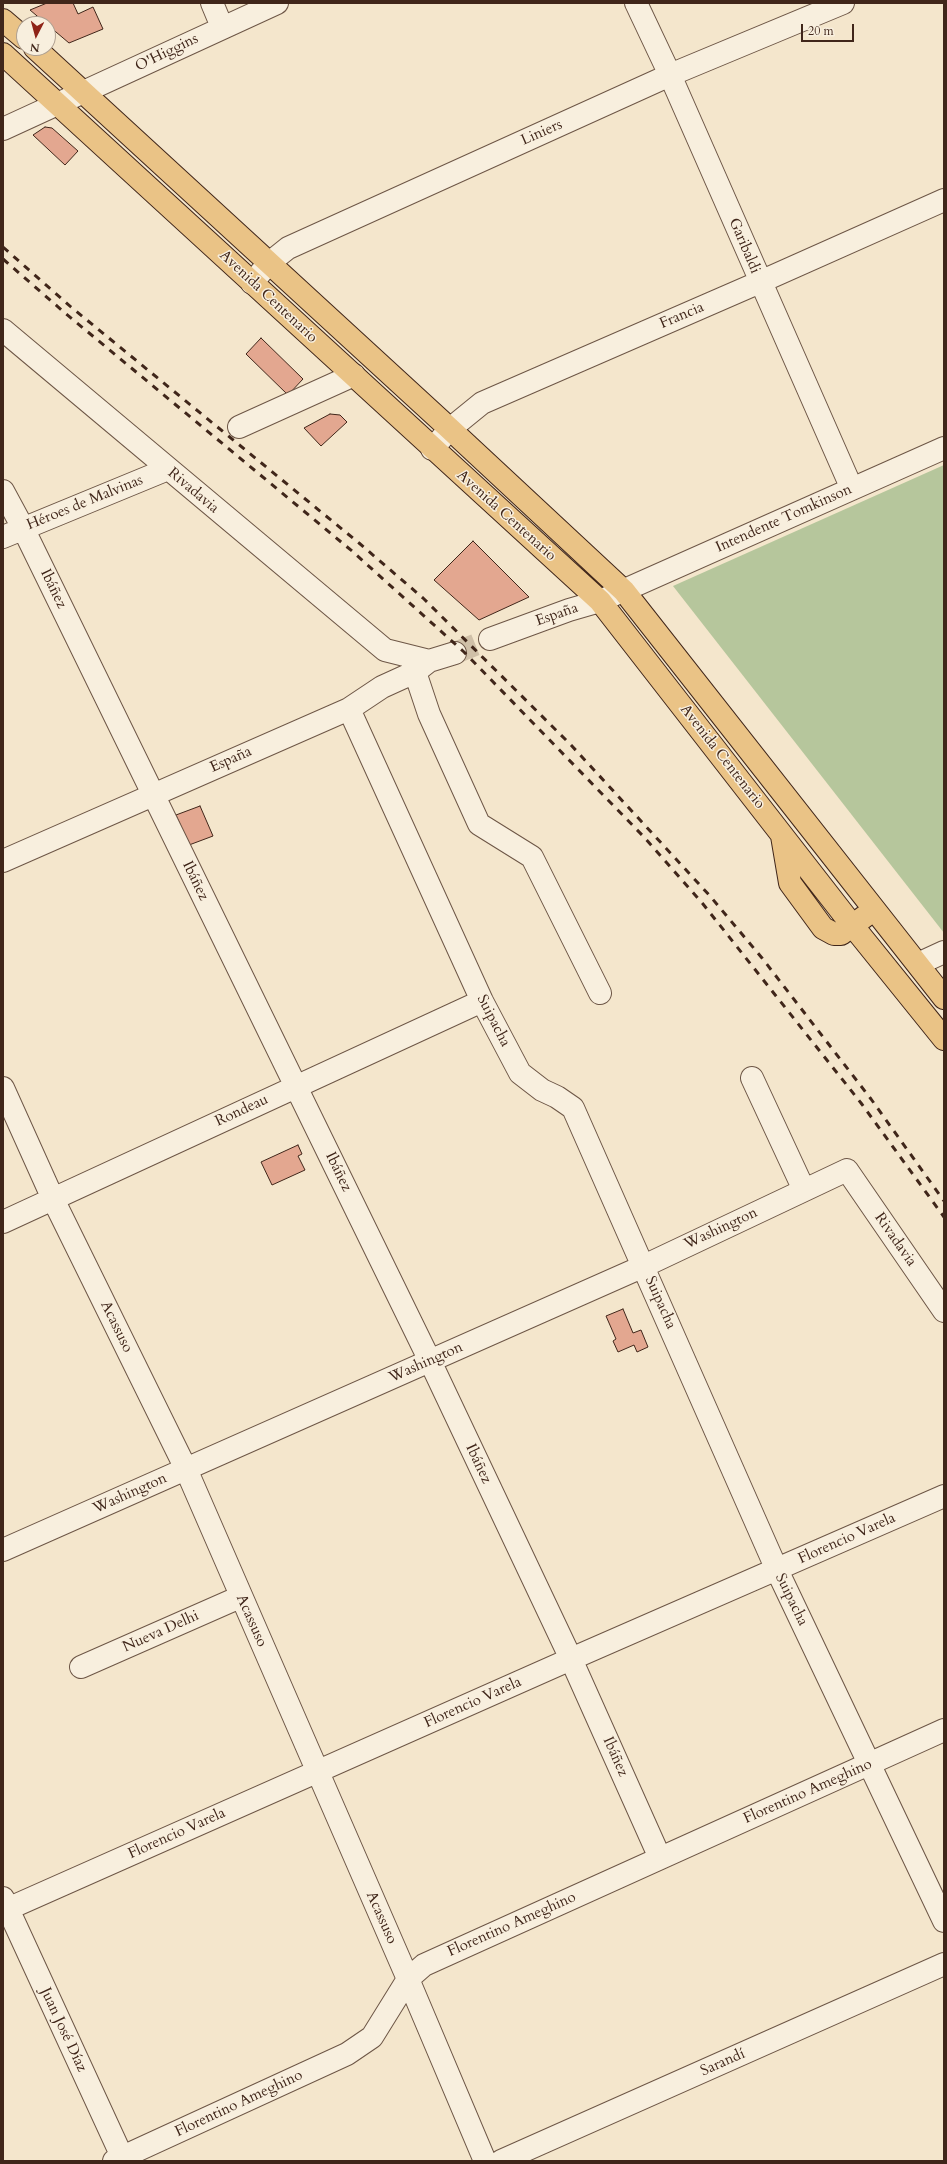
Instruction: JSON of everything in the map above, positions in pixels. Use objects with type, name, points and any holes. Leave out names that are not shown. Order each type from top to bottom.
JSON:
[{"type":"main road","points":[[3,20],[16,31]]},
{"type":"main road","name":"Avenida Centenario","points":[[3,54],[432,449],[600,601],[781,833],[790,883],[823,928],[834,934],[841,934],[852,925]]},
{"type":"main road","name":"Avenida Centenario","points":[[44,56],[85,92],[268,264],[450,429],[624,591],[944,998]]},
{"type":"main road","points":[[874,910],[852,925],[944,1039]]},
{"type":"street","points":[[212,3],[222,27]]},
{"type":"street","name":"O'Higgins","points":[[3,129],[277,3]]},
{"type":"street","name":"Garibaldi","points":[[636,3],[670,75],[852,489]]},
{"type":"street","name":"Liniers","points":[[252,283],[268,264],[288,248],[670,75],[843,3]]},
{"type":"street","name":"Francia","points":[[432,449],[450,429],[482,403],[944,200]]},
{"type":"street","name":"Rivadavia","points":[[8,341],[168,470],[385,650],[422,666]]},
{"type":"street","points":[[239,426],[354,376]]},
{"type":"street","name":"Intendente Tomkinson","points":[[624,591],[944,448]]},
{"type":"street","name":"Héroes de Malvinas","points":[[3,537],[168,470]]},
{"type":"street","name":"Ibáñez","points":[[3,491],[23,528],[430,1361],[571,1659],[660,1858]]},
{"type":"street","name":"España","points":[[490,639],[555,615],[600,601],[624,591]]},
{"type":"street","points":[[382,686],[389,673],[389,664],[385,650]]},
{"type":"street","name":"España","points":[[3,861],[349,709],[382,686],[422,666],[455,653]]},
{"type":"street","points":[[422,666],[429,714],[479,824],[532,857],[600,993]]},
{"type":"street","name":"Suipacha","points":[[349,709],[482,1001],[520,1073],[542,1090],[557,1097],[573,1108],[777,1570],[944,1921]]},
{"type":"street","points":[[918,964],[944,952]]},
{"type":"street","name":"Rondeau","points":[[3,1222],[482,1001]]},
{"type":"street","points":[[752,1078],[804,1190]]},
{"type":"street","name":"Acassuso","points":[[3,1088],[53,1199],[186,1469],[240,1597],[408,1979],[484,2161]]},
{"type":"street","name":"Rivadavia","points":[[847,1170],[944,1311]]},
{"type":"street","name":"Washington","points":[[3,1550],[644,1266],[847,1170]]},
{"type":"street","name":"Florencio Varela","points":[[5,1906],[318,1772],[571,1659],[944,1496]]},
{"type":"street","name":"Nueva Delhi","points":[[81,1667],[240,1597]]},
{"type":"street","name":"Florentino Ameghino","points":[[120,2160],[347,2054],[372,2037],[408,1979],[424,1965],[944,1730]]},
{"type":"street","name":"Juan José Díaz","points":[[5,1906],[120,2160]]},
{"type":"street","name":"Sarandí","points":[[501,2161],[944,1964]]},
{"type":"green space","points":[[944,465],[944,933],[673,586]]},
{"type":"building","points":[[47,3],[73,3],[78,14],[93,7],[103,29],[69,43],[56,32],[56,16],[37,16],[30,10]]},
{"type":"building","points":[[45,127],[52,128],[78,151],[65,165],[33,135]]},
{"type":"building","points":[[261,338],[303,379],[288,395],[246,354]]},
{"type":"building","points":[[330,414],[340,415],[347,422],[321,446],[304,428]]},
{"type":"building","points":[[473,541],[529,597],[479,620],[434,580]]},
{"type":"building","points":[[200,806],[213,836],[189,845],[176,815]]},
{"type":"building","points":[[298,1145],[302,1154],[298,1156],[305,1170],[272,1185],[261,1162]]},
{"type":"building","points":[[623,1309],[633,1333],[641,1330],[648,1347],[637,1352],[634,1345],[618,1352],[613,1341],[616,1339],[606,1316]]},
{"type":"tunnel","points":[[455,653],[490,639]]},
{"type":"railway","points":[[3,247],[71,307],[359,543],[423,598],[571,745],[710,896],[762,958],[871,1099],[944,1201]]},
{"type":"railway","points":[[3,259],[65,313],[352,551],[464,652],[644,837],[703,904],[861,1103],[944,1217]]}]
